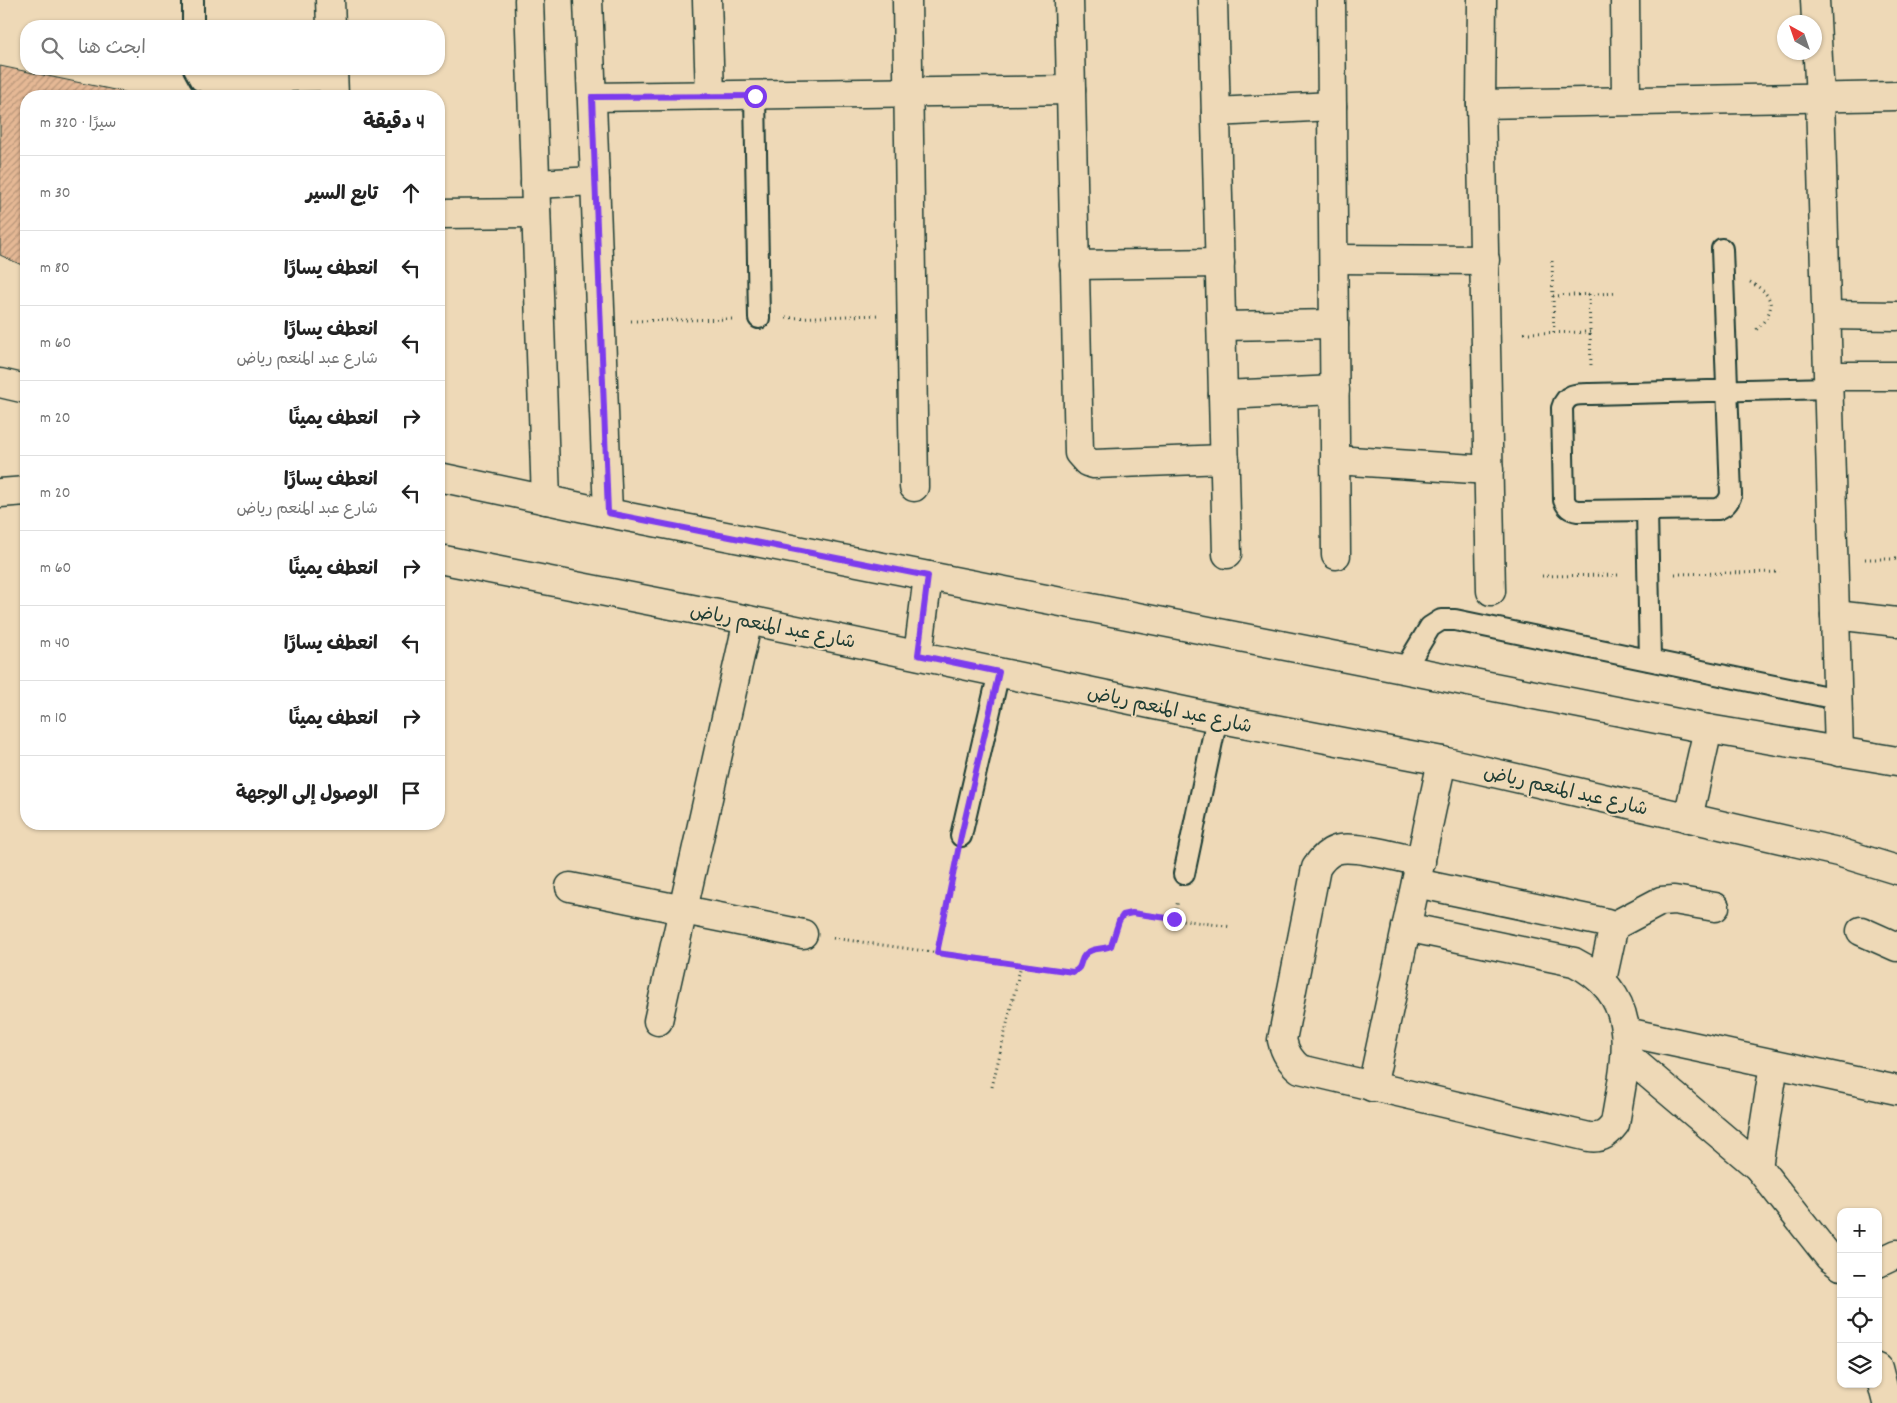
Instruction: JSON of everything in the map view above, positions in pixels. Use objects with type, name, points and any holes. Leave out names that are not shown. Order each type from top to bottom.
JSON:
[{"type":"street","points":[[330,0],[331,20]]},
{"type":"street","points":[[529,0],[546,500]]},
{"type":"street","points":[[588,0],[608,513]]},
{"type":"street","points":[[707,0],[710,95]]},
{"type":"street","points":[[908,0],[914,487]]},
{"type":"street","points":[[1069,0],[1077,446],[1082,458],[1094,464],[1225,459]]},
{"type":"street","points":[[1213,0],[1227,554]]},
{"type":"street","points":[[1331,0],[1336,555]]},
{"type":"street","points":[[1482,0],[1481,104],[1491,591]]},
{"type":"street","points":[[1625,0],[1626,100]]},
{"type":"street","points":[[1814,0],[1820,99],[1840,752]]},
{"type":"street","points":[[592,97],[1071,90]]},
{"type":"street","points":[[1481,104],[1626,100],[1820,99],[1897,96]]},
{"type":"street","points":[[1216,112],[1332,106]]},
{"type":"street","points":[[535,184],[595,181]]},
{"type":"street","points":[[445,214],[536,213]]},
{"type":"street","points":[[1334,259],[1484,260]]},
{"type":"street","points":[[1074,266],[1220,263]]},
{"type":"street","points":[[1827,315],[1897,316]]},
{"type":"street","points":[[1222,326],[1334,324]]},
{"type":"street","points":[[1829,382],[1897,376]]},
{"type":"street","points":[[0,383],[20,388]]},
{"type":"street","points":[[1223,395],[1335,390]]},
{"type":"street","points":[[1335,460],[1489,470]]},
{"type":"street","points":[[445,479],[608,513],[1708,729],[1897,761]]},
{"type":"street","points":[[0,493],[20,491]]},
{"type":"street","name":"شارع عبد المنعم رياض","points":[[445,560],[748,620],[1217,718],[1442,760],[1838,852],[1897,870]]},
{"type":"street","points":[[918,655],[928,576]]},
{"type":"street","points":[[1835,614],[1897,622]]},
{"type":"street","points":[[658,1021],[748,620]]},
{"type":"street","points":[[1688,818],[1708,729]]},
{"type":"street","points":[[1372,1087],[1442,760]]},
{"type":"street","points":[[1406,927],[1574,962],[1602,980],[1620,1006],[1626,1044],[1615,1124],[1609,1132],[1602,1137],[1596,1138],[1300,1069],[1285,1052],[1282,1040],[1316,868],[1323,857],[1334,850],[1347,848],[1418,872],[1601,920],[1610,928],[1612,934],[1602,980]]},
{"type":"street","points":[[570,886],[803,934]]},
{"type":"street","points":[[1610,928],[1661,901],[1674,900],[1715,907]]},
{"type":"street","points":[[1861,930],[1897,947]]},
{"type":"street","points":[[1626,1044],[1774,1064],[1897,1090]]},
{"type":"street","points":[[1626,1044],[1758,1166],[1829,1258],[1837,1263]]},
{"type":"street","points":[[1758,1166],[1774,1064]]},
{"type":"street","points":[[1882,1261],[1897,1254]]},
{"type":"street","points":[[1882,1384],[1887,1403]]},
{"type":"lane","points":[[193,0],[193,20]]},
{"type":"lane","points":[[197,75],[200,80],[211,83],[334,82]]},
{"type":"lane","points":[[755,96],[758,318]]},
{"type":"lane","points":[[1722,249],[1726,390],[1731,495],[1729,502],[1718,509],[1572,510],[1564,500],[1562,408],[1568,396],[1575,394],[1726,390],[1829,382]]},
{"type":"lane","points":[[1647,510],[1650,660]]},
{"type":"lane","points":[[1404,670],[1430,627],[1441,620],[1455,620],[1837,699]]},
{"type":"lane","points":[[961,836],[999,672]]},
{"type":"lane","points":[[1184,874],[1217,718]]},
{"type":"path","points":[[1552,261],[1554,333]]},
{"type":"path","points":[[1553,296],[1617,293]]},
{"type":"path","points":[[1589,294],[1592,394]]},
{"type":"path","points":[[1524,334],[1590,332]]},
{"type":"path","points":[[937,953],[961,836]]},
{"type":"path","points":[[803,934],[1073,972],[1078,970],[1081,966],[1082,958],[1090,950],[1104,949],[1111,946],[1119,921],[1123,915],[1132,913],[1232,927]]},
{"type":"path","points":[[992,1087],[1021,965]]},
{"type":"building","points":[[0,66],[20,70],[20,75],[43,75],[114,90],[20,90],[20,264],[0,255]]},
{"type":"route","points":[[755,96],[592,97],[608,513],[928,576],[918,655],[999,672],[961,836],[937,953],[1073,972],[1078,970],[1081,966],[1082,958],[1090,950],[1104,949],[1111,946],[1119,921],[1123,915],[1132,913],[1174,919]]}]
